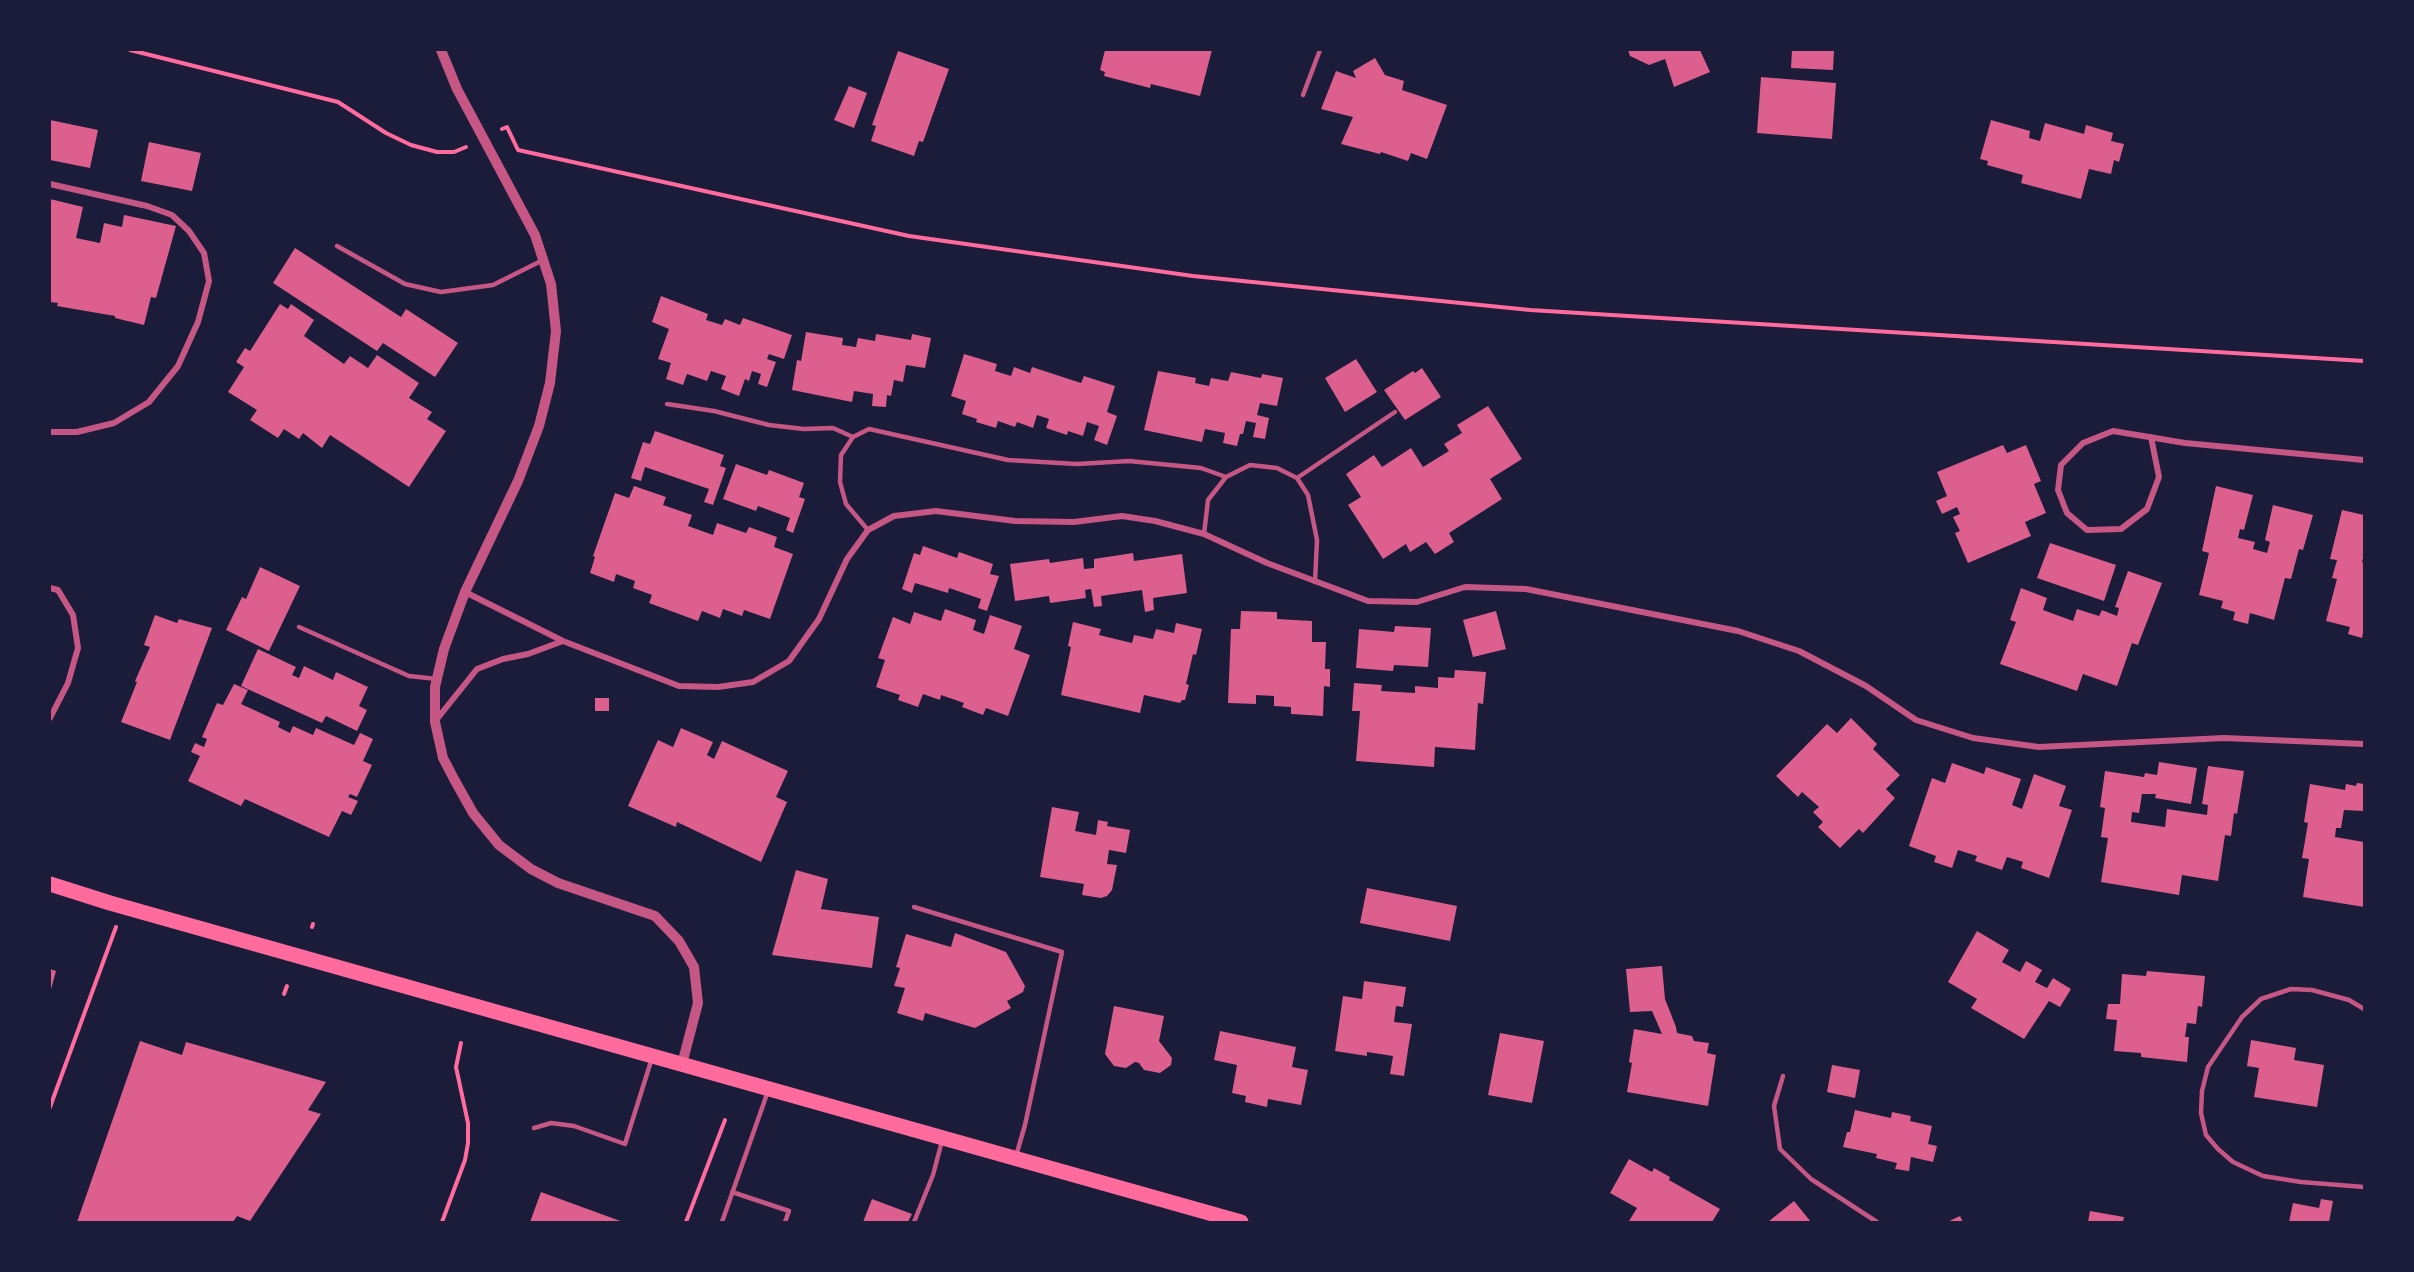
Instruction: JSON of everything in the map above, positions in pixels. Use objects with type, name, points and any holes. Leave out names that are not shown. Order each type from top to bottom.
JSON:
[{"type":"main road","points":[[50,884],[123,907],[1240,1222]]},
{"type":"street","points":[[441,50],[457,89],[535,235],[551,284],[556,332],[550,383],[539,426],[518,481],[465,592],[444,649],[437,679],[435,722],[444,758],[454,779],[473,813],[499,844],[531,869],[558,883],[655,916],[679,941],[694,967],[698,1004],[682,1064]]},
{"type":"street","points":[[50,184],[147,206],[172,215],[189,231],[204,253],[209,281],[198,322],[178,366],[149,402],[114,423],[77,432],[50,432]]},
{"type":"street","points":[[2151,437],[2159,477],[2147,509],[2121,530],[2087,530],[2067,513],[2058,490],[2061,465],[2083,443],[2113,431],[2151,437],[2185,443],[2364,460]]},
{"type":"street","points":[[465,592],[563,641],[679,686],[718,687],[753,682],[789,661],[819,619],[847,560],[868,530],[894,516],[936,511],[1015,521],[1074,522],[1122,516],[1155,521],[1204,534],[1267,563],[1368,601],[1417,602],[1465,587],[1526,589],[1738,631],[1799,651],[1866,686],[1916,720],[1973,738],[2039,747],[2224,738],[2364,744]]},
{"type":"street","points":[[50,588],[58,590],[73,615],[78,648],[68,682],[50,718]]},
{"type":"street","points":[[435,722],[477,669],[563,641]]},
{"type":"lane","points":[[1303,95],[1320,50]]},
{"type":"lane","points":[[337,246],[405,284],[441,292],[493,285],[543,260]]},
{"type":"lane","points":[[667,404],[714,411],[769,425],[804,429],[832,428],[853,437]]},
{"type":"lane","points":[[1297,478],[1395,412]]},
{"type":"lane","points":[[868,530],[846,504],[840,482],[841,455],[853,437],[868,429],[1008,460],[1077,464],[1129,461],[1202,468],[1226,477]]},
{"type":"lane","points":[[1204,534],[1208,500],[1226,477],[1250,465],[1277,468],[1297,478],[1308,495],[1317,540],[1316,582]]},
{"type":"lane","points":[[299,627],[409,676],[437,679]]},
{"type":"lane","points":[[914,907],[1062,952],[1025,1125],[1015,1158]]},
{"type":"lane","points":[[2364,1009],[2349,1000],[2312,990],[2291,990],[2261,999],[2242,1017],[2208,1067],[2202,1091],[2201,1113],[2206,1135],[2218,1149],[2233,1162],[2263,1176],[2301,1182],[2364,1187]]},
{"type":"lane","points":[[534,1128],[551,1123],[574,1126],[625,1144],[652,1056]]},
{"type":"lane","points":[[1784,1076],[1774,1106],[1780,1149],[1810,1179],[1877,1222]]},
{"type":"lane","points":[[722,1222],[769,1088]]},
{"type":"lane","points":[[914,1222],[933,1175],[943,1138]]},
{"type":"lane","points":[[732,1192],[789,1211],[785,1222]]},
{"type":"path","points":[[130,50],[338,102],[386,133],[411,145],[437,152],[459,151]]},
{"type":"path","points":[[500,130],[507,127],[518,150],[909,236],[1193,276],[1530,310],[2364,361]]},
{"type":"path","points":[[50,1107],[123,907]]},
{"type":"path","points":[[284,994],[287,987]]},
{"type":"path","points":[[442,1222],[465,1160],[468,1143],[468,1123],[456,1066],[461,1043]]},
{"type":"path","points":[[686,1222],[725,1120]]},
{"type":"building","points":[[1105,50],[1212,50],[1200,96],[1151,84],[1150,88],[1104,76],[1105,72],[1100,70]]},
{"type":"building","points":[[1628,50],[1700,50],[1710,72],[1674,87],[1665,59],[1649,65],[1630,56]]},
{"type":"building","points":[[1792,50],[1834,50],[1833,70],[1791,68]]},
{"type":"building","points":[[898,51],[949,69],[923,142],[919,141],[914,156],[871,141],[876,126],[872,125]]},
{"type":"building","points":[[1375,58],[1385,75],[1404,81],[1402,90],[1447,105],[1427,159],[1411,153],[1408,161],[1381,152],[1380,154],[1341,144],[1353,117],[1321,109],[1336,71],[1356,78],[1353,71]]},
{"type":"building","points":[[1761,77],[1836,83],[1832,139],[1757,133]]},
{"type":"building","points":[[849,86],[867,93],[854,128],[834,120]]},
{"type":"building","points":[[50,120],[98,130],[90,168],[50,160]]},
{"type":"building","points":[[1991,120],[2030,131],[2029,138],[2040,141],[2045,123],[2084,134],[2086,125],[2113,133],[2111,141],[2124,144],[2119,162],[2114,160],[2111,174],[2089,169],[2081,199],[2021,183],[2023,175],[1987,165],[1988,161],[1980,159]]},
{"type":"building","points":[[149,142],[201,153],[192,191],[141,181]]},
{"type":"building","points":[[50,199],[83,207],[76,238],[100,243],[104,223],[122,227],[124,215],[176,226],[156,298],[151,297],[144,325],[115,318],[115,316],[57,306],[58,303],[50,302]]},
{"type":"building","points":[[295,248],[401,317],[406,309],[458,343],[435,377],[383,343],[377,351],[273,283]]},
{"type":"building","points":[[661,296],[708,314],[706,320],[722,325],[725,319],[740,325],[743,318],[792,335],[784,359],[769,354],[767,359],[776,362],[767,387],[758,384],[761,374],[752,371],[749,381],[745,379],[739,396],[721,389],[726,376],[711,371],[707,381],[687,374],[683,385],[666,379],[671,363],[658,359],[669,329],[652,322]]},
{"type":"building","points":[[280,304],[288,309],[291,304],[314,320],[304,336],[344,364],[350,356],[368,368],[377,355],[419,383],[409,398],[432,412],[427,419],[446,431],[409,487],[330,435],[322,448],[303,433],[299,439],[284,429],[278,438],[250,420],[257,410],[228,392],[244,367],[236,362],[245,348],[250,351]]},
{"type":"building","points":[[806,332],[843,338],[842,345],[856,347],[858,338],[875,341],[876,334],[911,340],[912,334],[931,338],[925,368],[906,365],[903,382],[894,380],[891,396],[887,395],[886,407],[872,406],[873,394],[854,391],[852,402],[792,390],[797,360],[801,361]]},
{"type":"building","points":[[964,354],[997,364],[995,371],[1011,376],[1014,367],[1030,373],[1032,367],[1081,383],[1084,376],[1115,386],[1107,412],[1117,416],[1107,445],[1094,440],[1099,426],[1087,422],[1083,436],[1068,431],[1067,435],[1046,428],[1049,419],[1037,415],[1033,428],[1017,422],[1015,427],[998,421],[996,428],[976,422],[977,419],[962,414],[966,401],[951,396]]},
{"type":"building","points":[[1356,359],[1377,392],[1345,412],[1325,378]]},
{"type":"building","points":[[1422,368],[1441,397],[1405,420],[1384,390],[1413,371],[1415,373]]},
{"type":"building","points":[[1158,371],[1196,378],[1195,383],[1209,386],[1211,378],[1228,381],[1231,372],[1261,378],[1262,374],[1283,378],[1277,406],[1260,403],[1257,415],[1269,418],[1265,439],[1253,437],[1256,423],[1246,421],[1237,446],[1223,443],[1225,433],[1205,429],[1202,442],[1144,430]]},
{"type":"building","points":[[1488,406],[1522,459],[1490,479],[1502,499],[1449,533],[1454,542],[1435,554],[1426,542],[1410,552],[1406,544],[1383,559],[1348,505],[1361,497],[1346,474],[1374,455],[1382,467],[1411,448],[1423,467],[1449,451],[1444,444],[1462,433],[1457,425]]},
{"type":"building","points":[[655,431],[724,455],[720,466],[726,468],[713,505],[704,502],[709,489],[645,467],[641,481],[631,478],[643,442],[650,444]]},
{"type":"building","points":[[2003,445],[2007,453],[2026,445],[2041,481],[2034,484],[2046,513],[2025,522],[2031,536],[1968,563],[1955,533],[1960,531],[1953,517],[1960,514],[1957,507],[1942,514],[1936,501],[1947,496],[1937,472]]},
{"type":"building","points":[[736,464],[767,475],[769,470],[804,483],[799,497],[805,499],[793,533],[786,530],[790,518],[758,506],[756,511],[723,499]]},
{"type":"building","points":[[634,486],[666,497],[663,505],[692,515],[688,526],[713,535],[717,523],[746,533],[749,527],[777,537],[774,547],[793,554],[770,619],[744,610],[742,616],[723,609],[720,618],[702,611],[698,621],[649,603],[652,595],[633,588],[635,581],[616,574],[614,582],[590,573],[595,557],[593,556],[615,493],[629,498]]},
{"type":"building","points":[[2216,486],[2253,495],[2244,530],[2240,529],[2238,538],[2255,542],[2253,549],[2267,553],[2270,542],[2265,540],[2273,505],[2313,515],[2303,550],[2299,549],[2291,579],[2285,578],[2274,620],[2250,613],[2248,624],[2233,620],[2235,612],[2221,608],[2223,601],[2199,595],[2209,553],[2202,551]]},
{"type":"building","points":[[2342,510],[2364,515],[2362,562],[2364,563],[2364,628],[2362,638],[2348,634],[2350,627],[2326,621],[2337,579],[2332,578],[2337,560],[2330,559]]},
{"type":"building","points":[[2050,543],[2116,565],[2104,601],[2037,578]]},
{"type":"building","points":[[923,546],[957,558],[959,552],[993,564],[990,574],[999,576],[987,611],[978,608],[981,599],[949,588],[948,593],[915,583],[912,593],[902,589],[914,553],[920,555]]},
{"type":"building","points":[[1133,553],[1134,561],[1182,554],[1187,593],[1153,598],[1154,610],[1145,612],[1142,590],[1101,596],[1102,606],[1094,607],[1091,589],[1085,590],[1086,598],[1050,603],[1049,596],[1015,601],[1010,564],[1049,559],[1050,563],[1083,558],[1084,569],[1094,568],[1094,559]]},
{"type":"building","points":[[260,567],[300,586],[269,651],[226,630],[242,597],[246,599]]},
{"type":"building","points":[[2128,571],[2162,583],[2138,645],[2132,643],[2117,686],[2083,674],[2077,691],[2000,664],[2016,622],[2010,620],[2021,588],[2047,598],[2043,610],[2073,621],[2077,609],[2099,616],[2102,610],[2117,616],[2119,608],[2115,607]]},
{"type":"building","points":[[945,609],[976,620],[973,630],[984,634],[990,615],[1022,626],[1014,649],[1030,655],[1008,716],[986,708],[983,715],[962,707],[964,703],[941,695],[940,700],[923,694],[918,707],[898,700],[900,695],[876,687],[885,660],[878,658],[893,617],[910,624],[914,612],[941,621]]},
{"type":"building","points":[[1241,611],[1277,612],[1277,619],[1312,621],[1312,642],[1326,642],[1325,669],[1330,669],[1330,687],[1324,686],[1323,716],[1291,714],[1291,707],[1274,706],[1274,696],[1256,695],[1256,704],[1228,703],[1231,629],[1240,629]]},
{"type":"building","points":[[1496,611],[1506,649],[1473,657],[1463,620]]},
{"type":"building","points":[[155,615],[177,623],[179,619],[212,628],[170,740],[121,722],[150,647],[144,645]]},
{"type":"building","points":[[1073,622],[1101,629],[1099,635],[1132,643],[1134,635],[1153,639],[1156,629],[1174,633],[1176,623],[1202,629],[1196,655],[1193,654],[1185,700],[1180,703],[1144,695],[1140,713],[1061,695],[1071,647],[1068,646]]},
{"type":"building","points":[[1395,626],[1431,628],[1428,667],[1394,665],[1393,671],[1356,668],[1359,629],[1394,632]]},
{"type":"building","points":[[258,649],[296,667],[292,675],[299,678],[304,666],[333,680],[336,672],[368,687],[359,706],[367,710],[357,731],[326,716],[322,723],[241,686]]},
{"type":"building","points":[[1455,670],[1486,672],[1483,704],[1478,703],[1475,750],[1435,747],[1434,767],[1356,761],[1360,711],[1352,711],[1354,683],[1382,685],[1381,691],[1415,693],[1415,686],[1438,688],[1438,677],[1454,678]]},
{"type":"building","points":[[234,684],[248,690],[241,704],[280,722],[278,727],[290,733],[293,726],[313,735],[316,728],[354,745],[360,733],[373,739],[363,761],[372,765],[357,797],[350,794],[348,797],[358,801],[351,815],[342,811],[329,837],[245,799],[241,806],[188,781],[200,756],[191,752],[195,743],[204,747],[207,739],[202,737],[217,703],[223,705]]},
{"type":"building","points":[[595,698],[609,698],[609,711],[595,711]]},
{"type":"building","points":[[1851,718],[1877,744],[1873,749],[1900,775],[1886,789],[1895,798],[1863,833],[1859,829],[1840,848],[1818,827],[1823,822],[1813,812],[1819,807],[1802,792],[1798,797],[1776,776],[1827,724],[1837,733]]},
{"type":"building","points":[[681,728],[713,742],[707,755],[714,759],[722,741],[788,771],[776,797],[787,802],[761,862],[677,822],[676,827],[628,806],[658,740],[673,747]]},
{"type":"building","points":[[2159,762],[2197,768],[2191,804],[2155,798],[2156,794],[2142,794],[2139,813],[2132,812],[2131,822],[2165,827],[2167,809],[2207,815],[2208,805],[2202,804],[2208,766],[2244,771],[2231,836],[2225,835],[2218,881],[2182,875],[2179,895],[2101,882],[2108,838],[2101,837],[2105,808],[2100,807],[2105,771],[2144,777],[2145,773],[2157,775]]},
{"type":"building","points":[[1952,763],[1984,774],[1986,767],[2021,779],[2012,805],[2022,809],[2034,774],[2066,786],[2059,806],[2072,810],[2049,878],[2021,868],[2023,862],[2007,857],[2002,870],[1975,861],[1977,856],[1958,850],[1952,868],[1934,862],[1936,856],[1909,846],[1932,778],[1945,783]]},
{"type":"building","points":[[2357,783],[2364,784],[2364,811],[2344,810],[2341,828],[2336,828],[2335,837],[2364,842],[2364,907],[2303,897],[2309,859],[2302,858],[2308,823],[2304,822],[2310,784],[2345,790],[2346,784],[2356,786]]},
{"type":"building","points":[[1052,807],[1079,812],[1075,831],[1096,835],[1098,820],[1108,822],[1107,826],[1130,830],[1126,853],[1109,850],[1107,864],[1117,865],[1112,890],[1107,896],[1101,898],[1082,895],[1084,884],[1040,877]]},
{"type":"building","points":[[796,870],[828,879],[821,909],[879,917],[872,968],[772,955]]},
{"type":"building","points":[[1367,888],[1457,906],[1450,941],[1360,923]]},
{"type":"building","points":[[1977,931],[2009,950],[2002,962],[2020,972],[2026,961],[2042,970],[2035,982],[2047,988],[2053,978],[2071,989],[2060,1007],[2049,1001],[2024,1039],[1971,1008],[1977,999],[1948,982]]},
{"type":"building","points":[[955,933],[1006,952],[1025,986],[1023,992],[1007,1001],[1011,1008],[975,1028],[925,1013],[923,1021],[897,1013],[905,988],[894,986],[900,968],[896,967],[906,934],[951,947]]},
{"type":"building","points":[[1662,966],[1665,999],[1677,1033],[1692,1036],[1694,1041],[1709,1043],[1707,1053],[1716,1055],[1708,1106],[1627,1092],[1634,1029],[1662,1034],[1652,1011],[1630,1012],[1626,969]]},
{"type":"building","points":[[50,969],[56,971],[50,993]]},
{"type":"building","points":[[2147,971],[2205,976],[2202,1007],[2198,1006],[2196,1024],[2187,1023],[2185,1037],[2189,1037],[2187,1062],[2141,1057],[2141,1053],[2114,1051],[2117,1020],[2106,1019],[2108,1004],[2120,1004],[2122,974],[2146,976]]},
{"type":"building","points":[[1364,981],[1406,987],[1403,1007],[1396,1006],[1394,1022],[1412,1024],[1404,1076],[1390,1074],[1393,1056],[1367,1052],[1367,1056],[1335,1051],[1343,996],[1362,999]]},
{"type":"building","points":[[1114,1006],[1164,1016],[1159,1041],[1172,1058],[1171,1065],[1160,1073],[1144,1070],[1139,1063],[1135,1062],[1126,1068],[1114,1066],[1105,1054]]},
{"type":"building","points":[[1220,1031],[1296,1047],[1292,1067],[1308,1070],[1301,1105],[1268,1099],[1267,1107],[1245,1102],[1246,1096],[1232,1093],[1237,1065],[1214,1060]]},
{"type":"building","points":[[1500,1033],[1544,1041],[1532,1103],[1488,1095]]},
{"type":"building","points":[[2251,1040],[2296,1048],[2294,1060],[2324,1065],[2317,1107],[2254,1097],[2259,1068],[2247,1066]]},
{"type":"building","points":[[140,1041],[182,1055],[186,1042],[326,1082],[308,1110],[321,1114],[250,1221],[237,1216],[233,1222],[77,1222]]},
{"type":"building","points":[[1832,1065],[1860,1070],[1855,1098],[1827,1092]]},
{"type":"building","points":[[1855,1110],[1891,1118],[1892,1112],[1911,1116],[1910,1121],[1932,1126],[1928,1144],[1937,1146],[1933,1162],[1911,1157],[1909,1171],[1895,1169],[1897,1163],[1876,1158],[1877,1154],[1843,1147],[1847,1132],[1850,1132]]},
{"type":"building","points":[[1629,1159],[1652,1172],[1654,1168],[1670,1177],[1669,1180],[1720,1209],[1712,1222],[1629,1221],[1637,1208],[1610,1193]]},
{"type":"building","points":[[541,1192],[623,1222],[530,1222]]},
{"type":"building","points":[[872,1199],[912,1214],[908,1222],[863,1222]]},
{"type":"building","points":[[2321,1199],[2333,1201],[2329,1222],[2289,1222],[2293,1203],[2319,1208]]},
{"type":"building","points":[[1794,1201],[1811,1222],[1768,1222]]},
{"type":"building","points":[[2090,1211],[2124,1217],[2123,1222],[2088,1222]]},
{"type":"building","points":[[1960,1216],[1963,1222],[1947,1222]]}]
